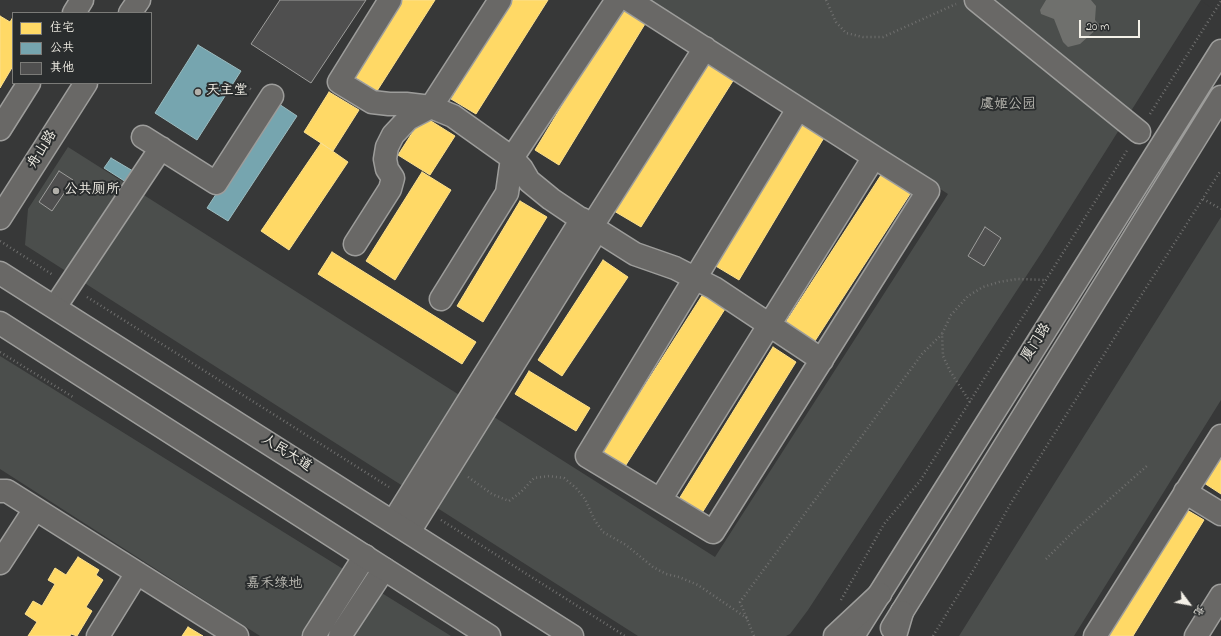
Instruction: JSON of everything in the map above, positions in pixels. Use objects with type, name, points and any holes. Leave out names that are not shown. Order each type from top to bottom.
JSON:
[{"type":"street","points":[[75,12],[82,0]]},
{"type":"street","points":[[131,12],[138,0]]},
{"type":"street","points":[[390,0],[339,82],[372,102],[431,107],[453,116],[512,158],[522,169],[529,182],[551,199],[590,225],[635,254],[675,268],[714,288],[822,360]]},
{"type":"street","points":[[355,244],[390,189],[393,178],[387,169],[385,159],[387,147],[393,135],[408,119],[431,107],[500,0]]},
{"type":"street","points":[[441,299],[507,193],[512,158],[617,0]]},
{"type":"street","points":[[629,0],[928,191],[713,532],[587,456],[798,108]]},
{"type":"street","points":[[966,2],[1139,132]]},
{"type":"street","points":[[401,527],[590,225],[705,48]]},
{"type":"street","name":"厦门路","points":[[853,636],[1216,58]]},
{"type":"street","points":[[0,129],[28,84]]},
{"type":"street","name":"舟山路","points":[[0,218],[85,84]]},
{"type":"street","points":[[55,308],[70,286],[152,142],[216,183],[272,96]]},
{"type":"street","name":"厦门路","points":[[888,636],[1221,97]]},
{"type":"street","points":[[660,500],[874,157]]},
{"type":"street","points":[[415,504],[451,465],[590,225]]},
{"type":"street","name":"人民大道","points":[[0,273],[572,636]]},
{"type":"street","points":[[0,323],[489,636]]},
{"type":"street","points":[[1095,636],[1221,436]]},
{"type":"street","points":[[2,490],[35,509],[237,636]]},
{"type":"street","points":[[1185,492],[1221,514]]},
{"type":"street","points":[[0,563],[35,509]]},
{"type":"street","points":[[314,636],[365,556]]},
{"type":"street","points":[[340,636],[384,569]]},
{"type":"street","points":[[98,636],[138,573]]},
{"type":"street","points":[[835,636],[880,594]]},
{"type":"street","points":[[1196,636],[1211,619],[1221,596]]},
{"type":"street","points":[[895,636],[902,612]]},
{"type":"path","points":[[826,0],[836,22],[846,33],[863,37],[883,37],[966,2]]},
{"type":"path","points":[[839,603],[884,524],[920,481],[1221,1]]},
{"type":"path","points":[[933,636],[974,569],[1011,503],[1221,170]]},
{"type":"path","points":[[1203,199],[1221,209]]},
{"type":"path","points":[[0,241],[625,636]]},
{"type":"path","points":[[754,636],[740,602],[922,354],[942,334],[951,315],[968,296],[983,287],[999,282],[1017,279],[1046,280]]},
{"type":"path","points":[[942,334],[942,356],[970,402]]},
{"type":"path","points":[[451,465],[492,494],[509,501],[521,492],[534,478],[549,476],[564,478],[576,488],[585,499],[594,519],[603,532],[626,545],[653,567],[666,574],[679,577],[698,585],[748,620]]},
{"type":"path","points":[[1046,559],[1076,529],[1148,465]]},
{"type":"green space","name":"虞姬公园","points":[[647,0],[1201,0],[1042,252],[808,610],[790,634],[786,636],[638,636],[25,245],[28,209],[68,147],[715,557],[948,194]]},
{"type":"green space","points":[[1221,217],[1221,400],[1074,636],[959,636]]},
{"type":"green space","name":"嘉禾绿地","points":[[0,356],[451,636],[260,636],[0,469]]},
{"type":"shaded area","points":[[1046,0],[1091,0],[1096,6],[1095,20],[1100,26],[1080,44],[1068,47],[1063,42],[1054,19],[1041,14],[1040,10]]},
{"type":"pier","points":[[1202,0],[1221,0],[1221,15],[1203,2]]},
{"type":"building: 住宅","points":[[400,0],[435,0],[377,91],[352,75]]},
{"type":"building: 住宅","points":[[513,0],[548,0],[476,114],[451,99]]},
{"type":"building: 住宅","points":[[623,5],[648,19],[559,165],[535,150]]},
{"type":"building: 住宅","points":[[0,16],[10,22],[12,19],[12,68],[0,88]]},
{"type":"building: 住宅","points":[[710,59],[736,76],[641,227],[614,211]]},
{"type":"building: 住宅","points":[[329,92],[359,110],[333,151],[304,132]]},
{"type":"building: 住宅","points":[[423,116],[455,136],[430,175],[398,155]]},
{"type":"building: 住宅","points":[[800,122],[825,136],[739,280],[714,265]]},
{"type":"building: 住宅","points":[[321,143],[348,162],[289,250],[261,231]]},
{"type":"building: 住宅","points":[[422,172],[451,190],[395,280],[366,261]]},
{"type":"building: 住宅","points":[[883,172],[912,191],[813,344],[784,325]]},
{"type":"building: 住宅","points":[[520,201],[547,217],[483,322],[457,306]]},
{"type":"building: 住宅","points":[[332,252],[476,342],[462,364],[318,274]]},
{"type":"building: 住宅","points":[[603,260],[628,277],[562,376],[538,360]]},
{"type":"building: 住宅","points":[[703,294],[725,309],[624,468],[601,454]]},
{"type":"building: 住宅","points":[[773,347],[796,362],[702,513],[679,499]]},
{"type":"building: 住宅","points":[[529,371],[590,408],[576,431],[515,394]]},
{"type":"building: 住宅","points":[[1221,454],[1221,494],[1204,483]]},
{"type":"building: 住宅","points":[[1182,507],[1204,520],[1133,636],[1103,636]]},
{"type":"building: 住宅","points":[[78,557],[99,570],[96,575],[103,580],[86,607],[92,611],[77,636],[71,634],[70,636],[28,636],[37,622],[25,614],[33,601],[42,606],[55,584],[48,580],[55,568],[66,575]]},
{"type":"building: 住宅","points":[[188,627],[203,636],[182,636]]},
{"type":"building: 公共","name":"天主堂","points":[[198,45],[241,71],[197,140],[155,113]]},
{"type":"building: 公共","points":[[276,102],[297,116],[228,221],[207,208]]},
{"type":"building: 公共","points":[[111,158],[133,171],[126,182],[104,168]]},
{"type":"building: 其他","points":[[280,0],[366,0],[311,83],[251,44]]},
{"type":"building: 其他","name":"公共厕所","points":[[59,171],[73,180],[52,211],[39,202]]},
{"type":"building: 其他","points":[[985,227],[1001,238],[984,266],[968,256]]},
{"type":"place","name":"天主堂","points":[[198,92]]},
{"type":"place","name":"公共厕所","points":[[56,191]]}]
